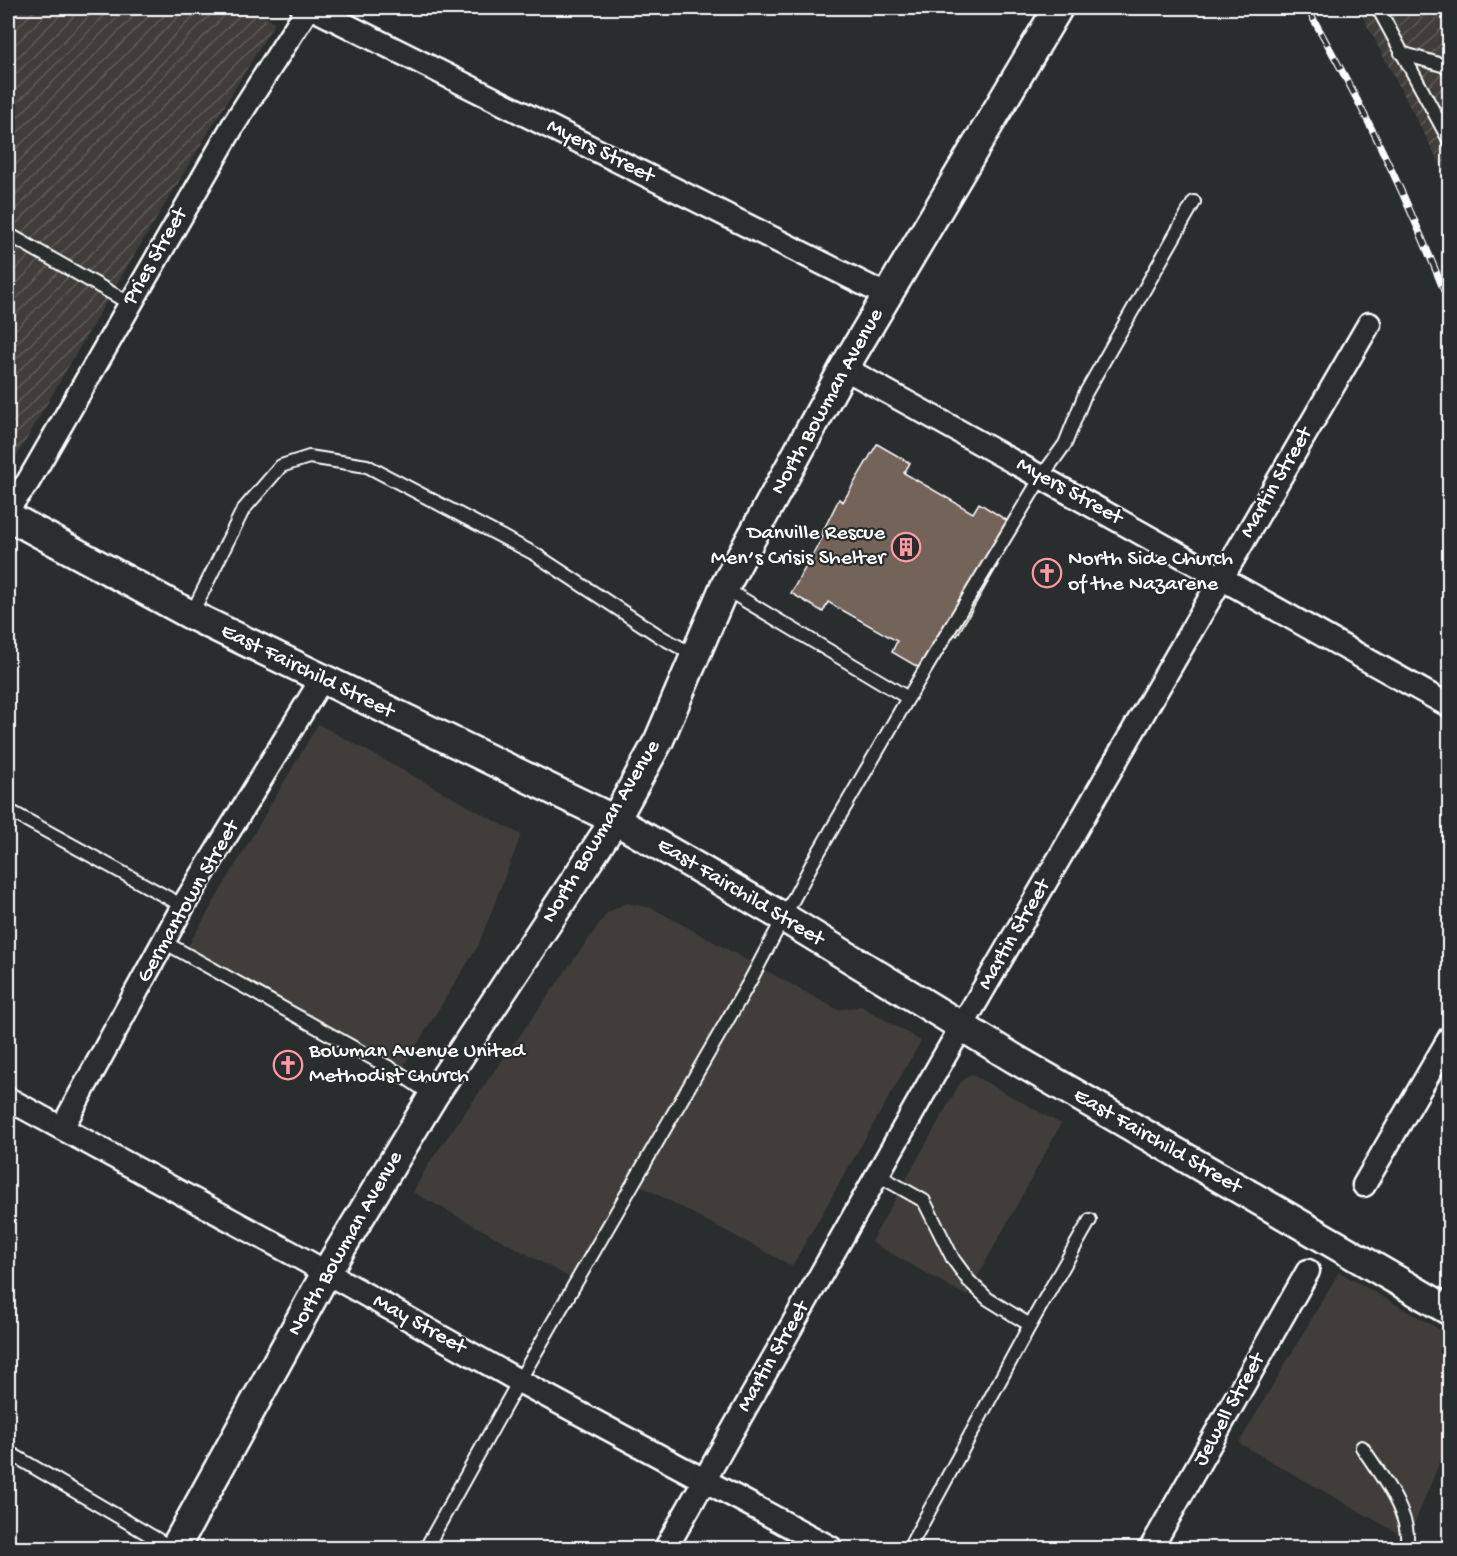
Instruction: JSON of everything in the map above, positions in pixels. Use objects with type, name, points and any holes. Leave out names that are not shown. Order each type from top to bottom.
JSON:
[{"type":"street","name":"Myers Street","points":[[310,8],[888,296]]},
{"type":"street","name":"Pries Street","points":[[8,508],[28,482],[234,124],[310,8]]},
{"type":"street","name":"North Bowman Avenue","points":[[174,1548],[326,1273],[434,1096],[615,820],[659,740],[724,588],[844,368],[1058,8]]},
{"type":"street","name":"Martin Street","points":[[666,1548],[961,1027],[1369,324]]},
{"type":"street","name":"Myers Street","points":[[844,368],[1042,476],[1449,706]]},
{"type":"street","name":"East Fairchild Street","points":[[8,516],[190,615],[615,820],[783,917],[961,1027],[1438,1305]]},
{"type":"street","name":"Germantown Street","points":[[62,1128],[183,906],[322,679]]},
{"type":"street","points":[[1364,1185],[1449,1037]]},
{"type":"street","name":"May Street","points":[[8,1099],[519,1381],[831,1548]]},
{"type":"street","name":"Jewell Street","points":[[1151,1548],[1308,1271]]},
{"type":"lane","points":[[1378,8],[1449,142]]},
{"type":"lane","points":[[1401,53],[1449,69]]},
{"type":"lane","points":[[426,1548],[519,1381],[750,981],[819,852],[908,698],[1042,476],[1065,444],[1085,394],[1194,202]]},
{"type":"lane","points":[[8,234],[129,303]]},
{"type":"lane","points":[[190,615],[243,510],[281,466],[309,458],[367,466],[533,553],[661,637],[696,656]]},
{"type":"lane","points":[[724,588],[908,698]]},
{"type":"lane","points":[[8,810],[183,906]]},
{"type":"lane","points":[[164,942],[434,1096]]},
{"type":"lane","points":[[878,1175],[924,1201],[953,1259],[969,1281],[988,1299],[1030,1324]]},
{"type":"lane","points":[[909,1548],[1030,1324],[1090,1220]]},
{"type":"lane","points":[[1362,1447],[1397,1499],[1408,1539],[1406,1548]]},
{"type":"lane","points":[[8,1452],[174,1548]]},
{"type":"shaded area","points":[[8,8],[246,8],[275,22],[100,312],[8,471]]},
{"type":"shaded area","points":[[1358,8],[1449,8],[1449,181]]},
{"type":"shaded area","points":[[318,724],[521,835],[478,946],[399,1073],[184,953]]},
{"type":"shaded area","points":[[626,903],[652,908],[838,1010],[861,1006],[921,1041],[792,1266],[634,1182],[576,1281],[413,1192],[429,1163],[607,913]]},
{"type":"shaded area","points":[[971,1074],[1061,1124],[967,1296],[871,1242],[960,1083]]},
{"type":"shaded area","points":[[1339,1272],[1449,1335],[1449,1439],[1408,1539],[1239,1443]]},
{"type":"building","name":"Danville Rescue Men’s Crisis Shelter","points":[[877,444],[910,463],[904,473],[973,513],[979,503],[1011,523],[988,559],[998,565],[957,636],[946,629],[923,670],[892,652],[897,641],[828,602],[823,612],[791,593],[823,536],[821,535],[839,499],[843,502]]},
{"type":"railway","points":[[1307,8],[1384,154],[1419,230],[1450,306]]},
{"type":"place","name":"Danville Rescue Men’s Crisis Shelter","points":[[906,547]]},
{"type":"place","name":"North Side Church of the Nazarene","points":[[1047,573]]},
{"type":"place","name":"Bowman Avenue United Methodist Church","points":[[288,1065]]}]
